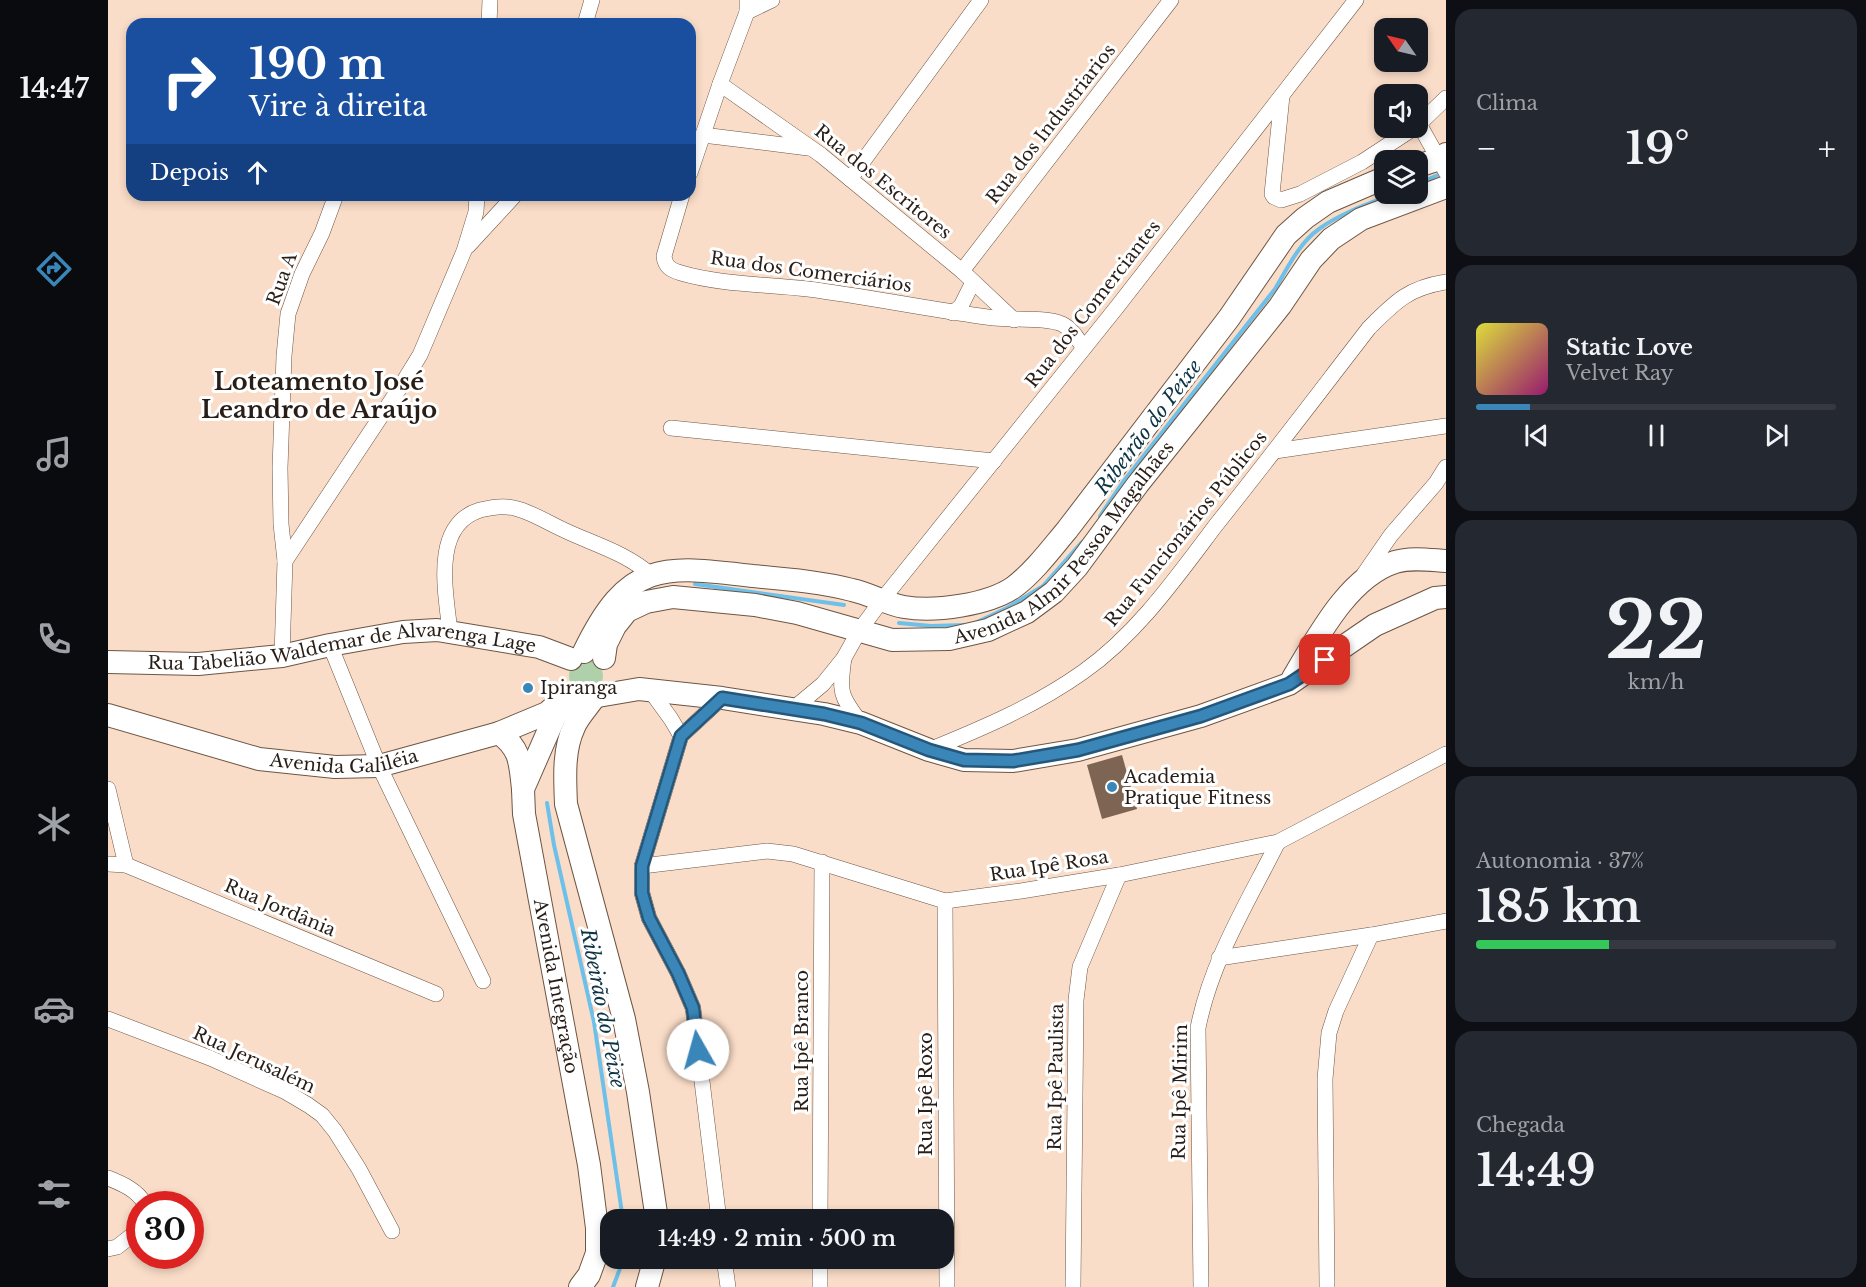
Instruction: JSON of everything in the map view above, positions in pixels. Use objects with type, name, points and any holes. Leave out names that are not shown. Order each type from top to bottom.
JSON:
[{"type":"street","points":[[489,18],[490,0]]},
{"type":"street","points":[[587,18],[592,0]]},
{"type":"street","points":[[696,157],[747,6],[772,0]]},
{"type":"street","points":[[850,179],[981,0]]},
{"type":"street","name":"Rua dos Industriarios","points":[[968,277],[1171,0]]},
{"type":"street","name":"Rua dos Comerciantes","points":[[793,709],[823,684],[844,658],[859,631],[882,600],[1356,0]]},
{"type":"street","name":"Rua dos Escritores","points":[[720,84],[811,148],[850,179],[968,277],[1014,320]]},
{"type":"street","points":[[1282,96],[1272,194],[1281,200],[1300,194],[1362,162],[1399,138]]},
{"type":"street","points":[[1428,115],[1446,98]]},
{"type":"street","points":[[704,135],[811,148]]},
{"type":"street","points":[[1423,138],[1437,163]]},
{"type":"street","name":"Avenida Almir Pessoa Magalhães","points":[[592,660],[603,615],[619,595],[651,575],[677,569],[706,570],[849,589],[902,607],[933,609],[990,597],[1014,587],[1067,530],[1229,318],[1286,235],[1328,202],[1374,182]]},
{"type":"street","name":"Avenida Almir Pessoa Magalhães","points":[[592,660],[606,644],[615,626],[627,611],[645,602],[673,597],[755,605],[787,611],[891,640],[949,639],[988,630],[1027,612],[1054,592],[1077,567],[1138,484],[1280,306],[1311,260],[1331,239],[1361,219],[1446,187]]},
{"type":"street","name":"Rua A","points":[[282,656],[285,561],[281,524],[280,468],[284,356],[288,314],[302,274],[322,233],[334,201]]},
{"type":"street","points":[[285,561],[420,355],[464,251],[476,212],[477,201]]},
{"type":"street","points":[[464,251],[510,201]]},
{"type":"street","name":"Rua dos Comerciários","points":[[680,201],[664,256],[666,266],[682,273],[900,302],[953,313],[1014,320],[1050,320],[1071,331],[1083,347]]},
{"type":"street","points":[[953,313],[961,306],[968,277]]},
{"type":"street","name":"Rua Funcionários Públicos","points":[[929,750],[1034,704],[1084,671],[1124,638],[1164,593],[1369,328],[1399,298],[1431,285],[1446,282]]},
{"type":"street","points":[[1275,451],[1446,426]]},
{"type":"street","points":[[671,428],[994,461]]},
{"type":"street","points":[[1289,684],[1327,624],[1356,587],[1391,535],[1436,483],[1446,467]]},
{"type":"street","points":[[450,632],[444,574],[446,551],[453,531],[468,514],[491,507],[509,507],[532,516],[636,561],[651,575]]},
{"type":"street","points":[[1391,535],[1408,560]]},
{"type":"street","points":[[1356,587],[1382,568],[1408,560],[1446,561]]},
{"type":"street","points":[[584,695],[609,686],[592,660],[566,666],[564,675],[566,683],[584,695],[644,689],[722,698],[861,723],[929,750],[964,760],[1013,761],[1078,750],[1201,716],[1289,684],[1375,625],[1442,593]]},
{"type":"street","points":[[1327,624],[1330,632],[1342,647]]},
{"type":"street","name":"Rua Tabelião Waldemar de Alvarenga Lage","points":[[108,662],[198,664],[282,656],[403,632],[437,630],[539,647],[592,660],[644,689]]},
{"type":"street","points":[[330,645],[379,766],[483,981]]},
{"type":"street","points":[[844,658],[841,682],[845,703],[861,723]]},
{"type":"street","points":[[644,689],[671,719],[681,736]]},
{"type":"street","points":[[584,695],[568,748],[565,777],[566,804],[624,1019],[638,1092],[655,1209]]},
{"type":"street","name":"Avenida Galiléia","points":[[108,714],[259,759],[335,767],[379,766],[500,733],[584,695]]},
{"type":"street","name":"Avenida Integração","points":[[580,1287],[589,1275],[597,1253],[597,1228],[589,1165],[524,814],[524,789],[555,716],[584,695]]},
{"type":"street","points":[[718,1209],[693,1008],[678,973],[649,918],[642,893],[642,866],[681,736],[722,698]]},
{"type":"street","points":[[500,733],[511,742],[517,751],[524,789]]},
{"type":"street","name":"Rua Ipê Rosa","points":[[642,866],[767,851],[794,854],[945,901],[1021,891],[1119,875],[1278,842],[1446,754]]},
{"type":"street","points":[[108,789],[126,865]]},
{"type":"street","name":"Rua Ipê Mirim","points":[[1201,1287],[1198,1028],[1203,999],[1219,958],[1278,842]]},
{"type":"street","name":"Rua Ipê Branco","points":[[820,1209],[822,862]]},
{"type":"street","name":"Rua Jordânia","points":[[108,864],[126,865],[436,994]]},
{"type":"street","name":"Rua Ipê Paulista","points":[[1073,1287],[1076,1000],[1080,967],[1119,875]]},
{"type":"street","name":"Rua Ipê Roxo","points":[[945,901],[947,1287]]},
{"type":"street","points":[[1219,958],[1446,921]]},
{"type":"street","points":[[1327,1287],[1325,1078],[1329,1033],[1336,1011],[1371,935]]},
{"type":"street","name":"Rua Jerusalém","points":[[108,1019],[210,1058],[286,1092],[322,1115],[359,1169],[392,1232]]},
{"type":"street","points":[[108,1178],[133,1191]]},
{"type":"street","points":[[108,1249],[126,1239]]},
{"type":"street","points":[[647,1287],[652,1269]]},
{"type":"street","points":[[726,1269],[728,1287]]},
{"type":"street","points":[[820,1269],[820,1287]]},
{"type":"green space","points":[[586,659],[598,664],[603,676],[598,688],[586,693],[574,688],[569,676],[574,664]]},
{"type":"building","name":"Academia Pratique Fitness","points":[[1122,755],[1137,809],[1102,819],[1087,765]]},
{"type":"waterway","name":"Ribeirão do Peixe","points":[[1428,180],[1438,175]]},
{"type":"waterway","name":"Ribeirão do Peixe","points":[[1100,516],[1123,482],[1275,289],[1305,241],[1336,218],[1374,202]]},
{"type":"waterway","name":"Ribeirão do Peixe","points":[[977,622],[1007,608],[1043,586],[1082,542]]},
{"type":"waterway","name":"Ribeirão do Peixe","points":[[695,584],[844,605]]},
{"type":"waterway","name":"Ribeirão do Peixe","points":[[899,623],[931,626],[965,625]]},
{"type":"waterway","name":"Ribeirão do Peixe","points":[[547,803],[554,845],[594,1022],[621,1209]]},
{"type":"waterway","name":"Ribeirão do Peixe","points":[[613,1287],[620,1269]]},
{"type":"place","name":"Ipiranga","points":[[528,688]]},
{"type":"place","name":"Academia Pratique Fitness","points":[[1112,787]]},
{"type":"district","name":"Loteamento José Leandro de Araújo","points":[[319,396]]},
{"type":"route","points":[[698,1050],[693,1008],[678,973],[649,918],[642,893],[642,866],[681,736],[722,698],[824,714],[861,723],[929,750],[964,760],[1013,761],[1078,750],[1201,716],[1289,684],[1325,660]]}]
